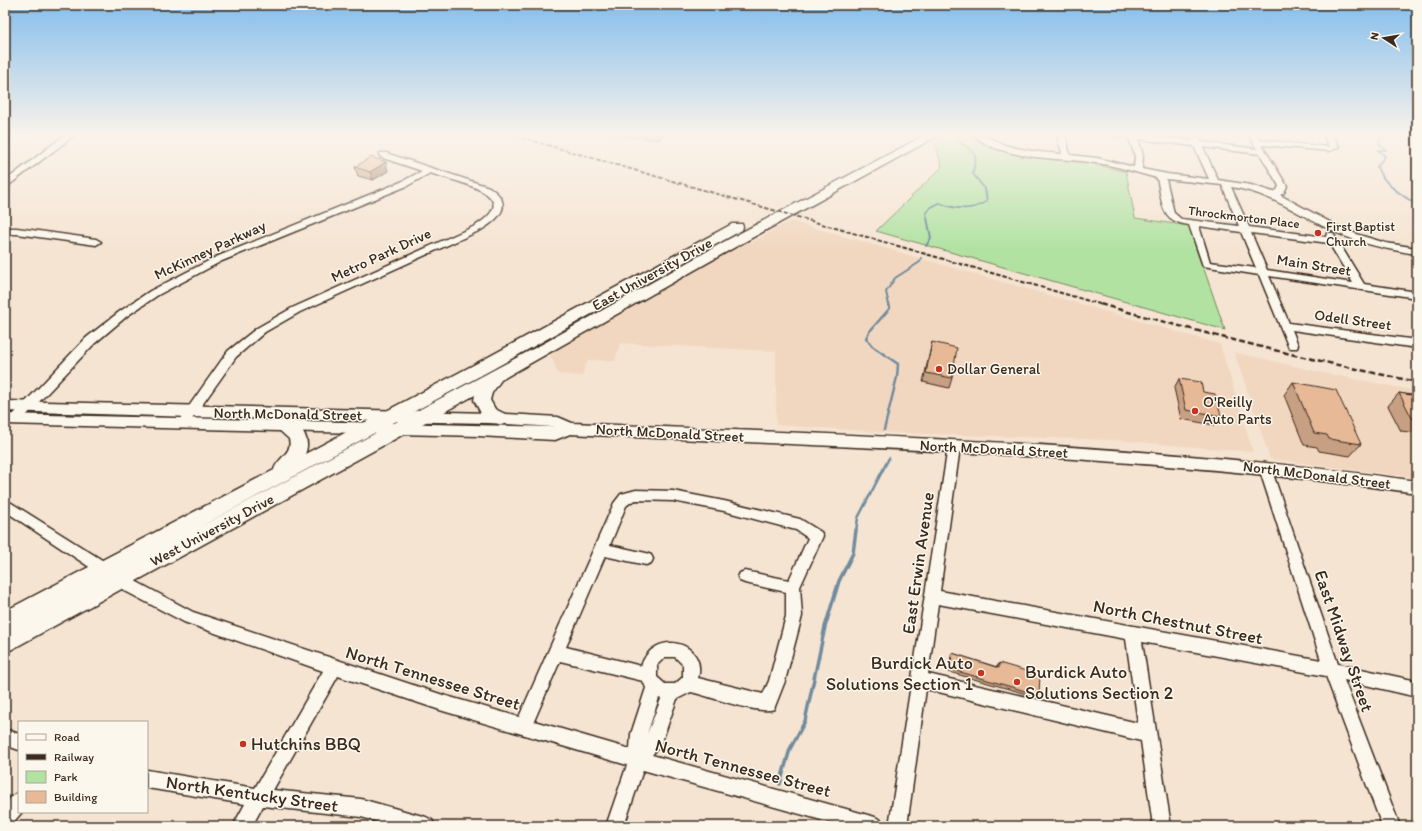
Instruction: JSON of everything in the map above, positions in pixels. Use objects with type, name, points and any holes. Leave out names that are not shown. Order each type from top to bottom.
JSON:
[{"type":"highway","name":"East University Drive","points":[[420,417],[495,376],[705,244],[849,173]]},
{"type":"highway","name":"East University Drive","points":[[395,422],[592,316]]},
{"type":"highway","points":[[495,376],[484,392],[482,400],[489,413],[501,419]]},
{"type":"highway","name":"West University Drive","points":[[5,643],[112,574],[251,490],[370,427],[420,417]]},
{"type":"highway","name":"West University Drive","points":[[5,622],[112,574],[395,422]]},
{"type":"highway","points":[[251,490],[287,465],[297,452],[300,442],[298,435],[284,425]]},
{"type":"main road","name":"North McDonald Street","points":[[5,406],[284,425],[370,427]]},
{"type":"main road","name":"North McDonald Street","points":[[420,417],[558,422],[569,428],[1112,454],[1317,473],[1417,487]]},
{"type":"main road","name":"North McDonald Street","points":[[10,420],[187,418],[395,422],[555,434],[569,428]]},
{"type":"street","points":[[5,185],[21,173]]},
{"type":"street","name":"McKinney Parkway","points":[[10,420],[27,407],[97,334],[154,293],[212,262],[404,184],[425,173]]},
{"type":"street","name":"Metro Park Drive","points":[[187,418],[232,354],[261,330],[296,310],[478,228],[494,216],[498,209],[499,202],[494,193],[482,187],[439,173]]},
{"type":"street","points":[[1148,173],[1161,176],[1251,188],[1296,205],[1336,229],[1367,241],[1417,251]]},
{"type":"street","points":[[1211,173],[1215,182]]},
{"type":"street","points":[[1274,196],[1281,191],[1283,186],[1275,173]]},
{"type":"street","name":"Throckmorton Place","points":[[1161,176],[1171,217],[1178,221],[1332,241]]},
{"type":"street","points":[[1226,184],[1293,345]]},
{"type":"street","name":"Main Street","points":[[1193,224],[1206,264],[1417,295]]},
{"type":"street","points":[[1336,229],[1330,234],[1332,241],[1361,287]]},
{"type":"street","points":[[5,231],[18,231],[96,242]]},
{"type":"street","name":"Odell Street","points":[[1285,326],[1417,344]]},
{"type":"street","name":"East Erwin Avenue","points":[[898,826],[909,742],[920,680],[954,447]]},
{"type":"street","name":"East Midway Street","points":[[1265,468],[1332,670],[1391,826]]},
{"type":"street","points":[[523,727],[554,652],[621,502],[626,498],[636,495],[673,496],[717,505],[800,525],[816,536],[793,587],[794,616],[777,681],[768,703],[750,700],[688,683]]},
{"type":"street","name":"North Tennessee Street","points":[[5,504],[112,574],[183,615],[334,668],[523,727],[875,826]]},
{"type":"street","points":[[600,549],[646,559]]},
{"type":"street","points":[[745,577],[793,587]]},
{"type":"street","name":"North Chestnut Street","points":[[932,596],[1332,670],[1417,689]]},
{"type":"street","points":[[1133,633],[1162,826]]},
{"type":"street","points":[[554,652],[651,681],[665,692],[671,693],[677,691],[688,683],[691,677],[691,663],[687,657],[675,651],[668,650],[655,656],[650,662],[651,681],[639,734],[638,760],[615,826]]},
{"type":"street","points":[[242,826],[334,668]]},
{"type":"street","points":[[920,680],[1148,734]]},
{"type":"street","points":[[638,760],[655,738],[671,693]]},
{"type":"street","points":[[5,737],[18,742]]},
{"type":"street","name":"North Kentucky Street","points":[[148,779],[259,797],[361,808],[426,826]]},
{"type":"street","points":[[5,819],[18,802]]},
{"type":"shaded area","points":[[790,221],[1220,344],[1253,452],[1116,440],[897,433],[776,425],[776,351],[620,343],[615,361],[588,360],[582,376],[558,374],[550,354],[745,243],[752,242]]},
{"type":"shaded area","points":[[1234,352],[1319,372],[1417,391],[1417,478],[1270,459]]},
{"type":"green space","points":[[936,173],[1126,173],[1135,218],[1189,226],[1225,330],[876,231]]},
{"type":"building","name":"Dollar General","points":[[932,342],[957,348],[952,378],[926,373]]},
{"type":"building","points":[[1179,379],[1201,382],[1203,392],[1215,394],[1221,416],[1186,410]]},
{"type":"building","points":[[1293,382],[1336,390],[1361,444],[1329,439],[1327,435],[1314,433]]},
{"type":"building","points":[[1399,393],[1417,396],[1417,419],[1412,418]]},
{"type":"building","points":[[952,653],[999,668],[999,663],[1040,675],[1039,695],[950,669]]},
{"type":"waterway","points":[[926,246],[931,238],[926,213],[931,207],[939,203],[951,207],[969,208],[975,207],[987,201],[985,189],[973,173]]},
{"type":"waterway","points":[[1380,173],[1384,179],[1399,193],[1417,205]]},
{"type":"waterway","points":[[889,305],[886,292],[895,278],[920,262],[921,258]]},
{"type":"waterway","points":[[884,430],[897,377],[898,364],[872,346],[866,338],[869,332],[890,308],[889,304]]},
{"type":"waterway","points":[[856,531],[858,518],[889,458]]},
{"type":"waterway","points":[[780,784],[790,749],[805,721],[825,627],[839,581],[853,553],[856,530]]},
{"type":"railway","points":[[644,173],[1103,305]]},
{"type":"railway","points":[[1100,304],[1258,346],[1417,382]]},
{"type":"place","name":"First Baptist Church","points":[[1318,233]]},
{"type":"place","name":"Dollar General","points":[[939,369]]},
{"type":"place","name":"O'Reilly Auto Parts","points":[[1195,411]]},
{"type":"place","name":"Burdick Auto Solutions Section 1","points":[[981,673]]},
{"type":"place","name":"Burdick Auto Solutions Section 2","points":[[1017,682]]},
{"type":"place","name":"Hutchins BBQ","points":[[243,744]]}]
